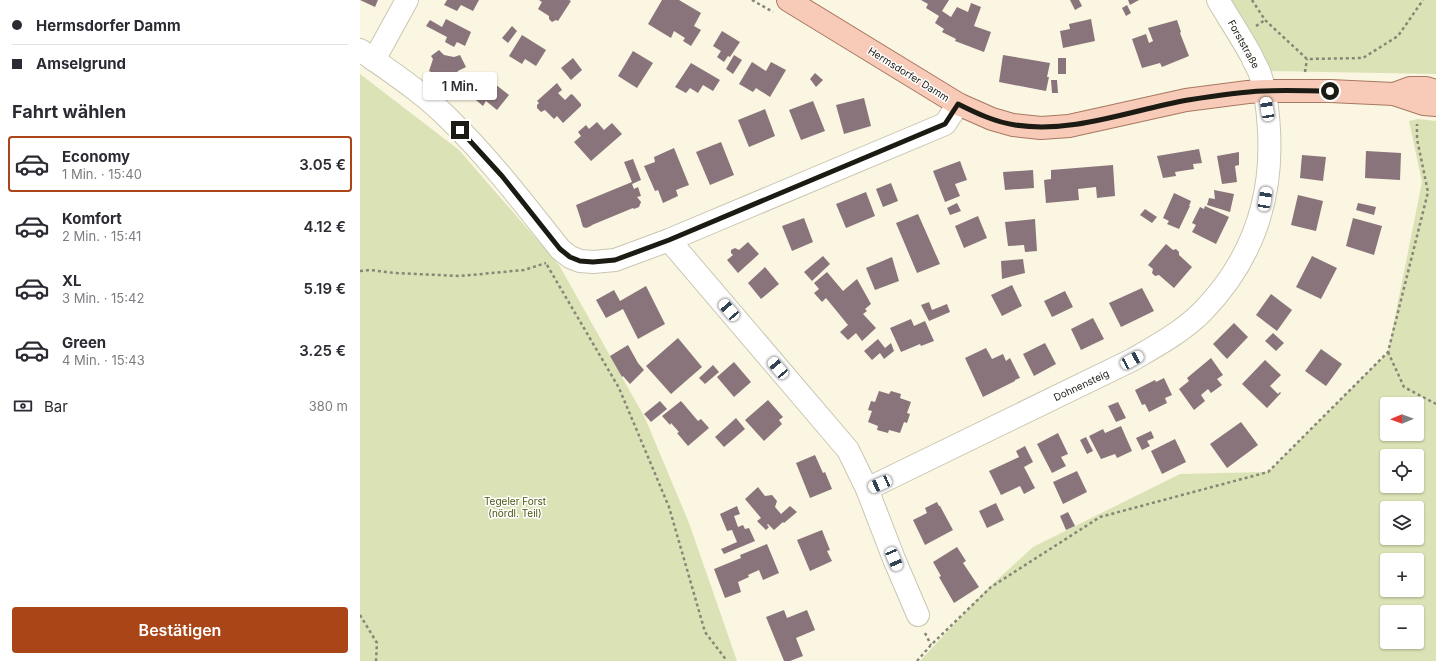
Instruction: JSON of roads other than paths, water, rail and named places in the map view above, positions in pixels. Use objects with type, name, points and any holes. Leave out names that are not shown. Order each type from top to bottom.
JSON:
[{"type":"main road","name":"Hermsdorfer Damm","points":[[788,0],[958,104],[992,119],[1013,125],[1041,128],[1082,124],[1186,100],[1227,94],[1264,91],[1330,91],[1394,94],[1424,104],[1436,105]]},
{"type":"main road","name":"Hermsdorfer Damm","points":[[1394,94],[1410,88],[1426,88],[1436,90]]},
{"type":"street","points":[[407,0],[367,55],[412,86],[449,119],[502,176],[553,256],[570,257],[580,261],[605,262],[615,260],[669,240],[945,124],[958,104]]},
{"type":"street","name":"Forststraße","points":[[1218,0],[1260,73],[1264,91]]},
{"type":"street","name":"Dohnensteig","points":[[867,489],[1132,360],[1172,336],[1201,312],[1224,286],[1240,263],[1259,222],[1265,199],[1270,142],[1264,91]]},
{"type":"street","points":[[669,240],[848,450],[867,489],[894,559],[918,615]]},
{"type":"park label","name":"Tegeler Forst (nördl. Teil)","points":[[515,506]]}]
